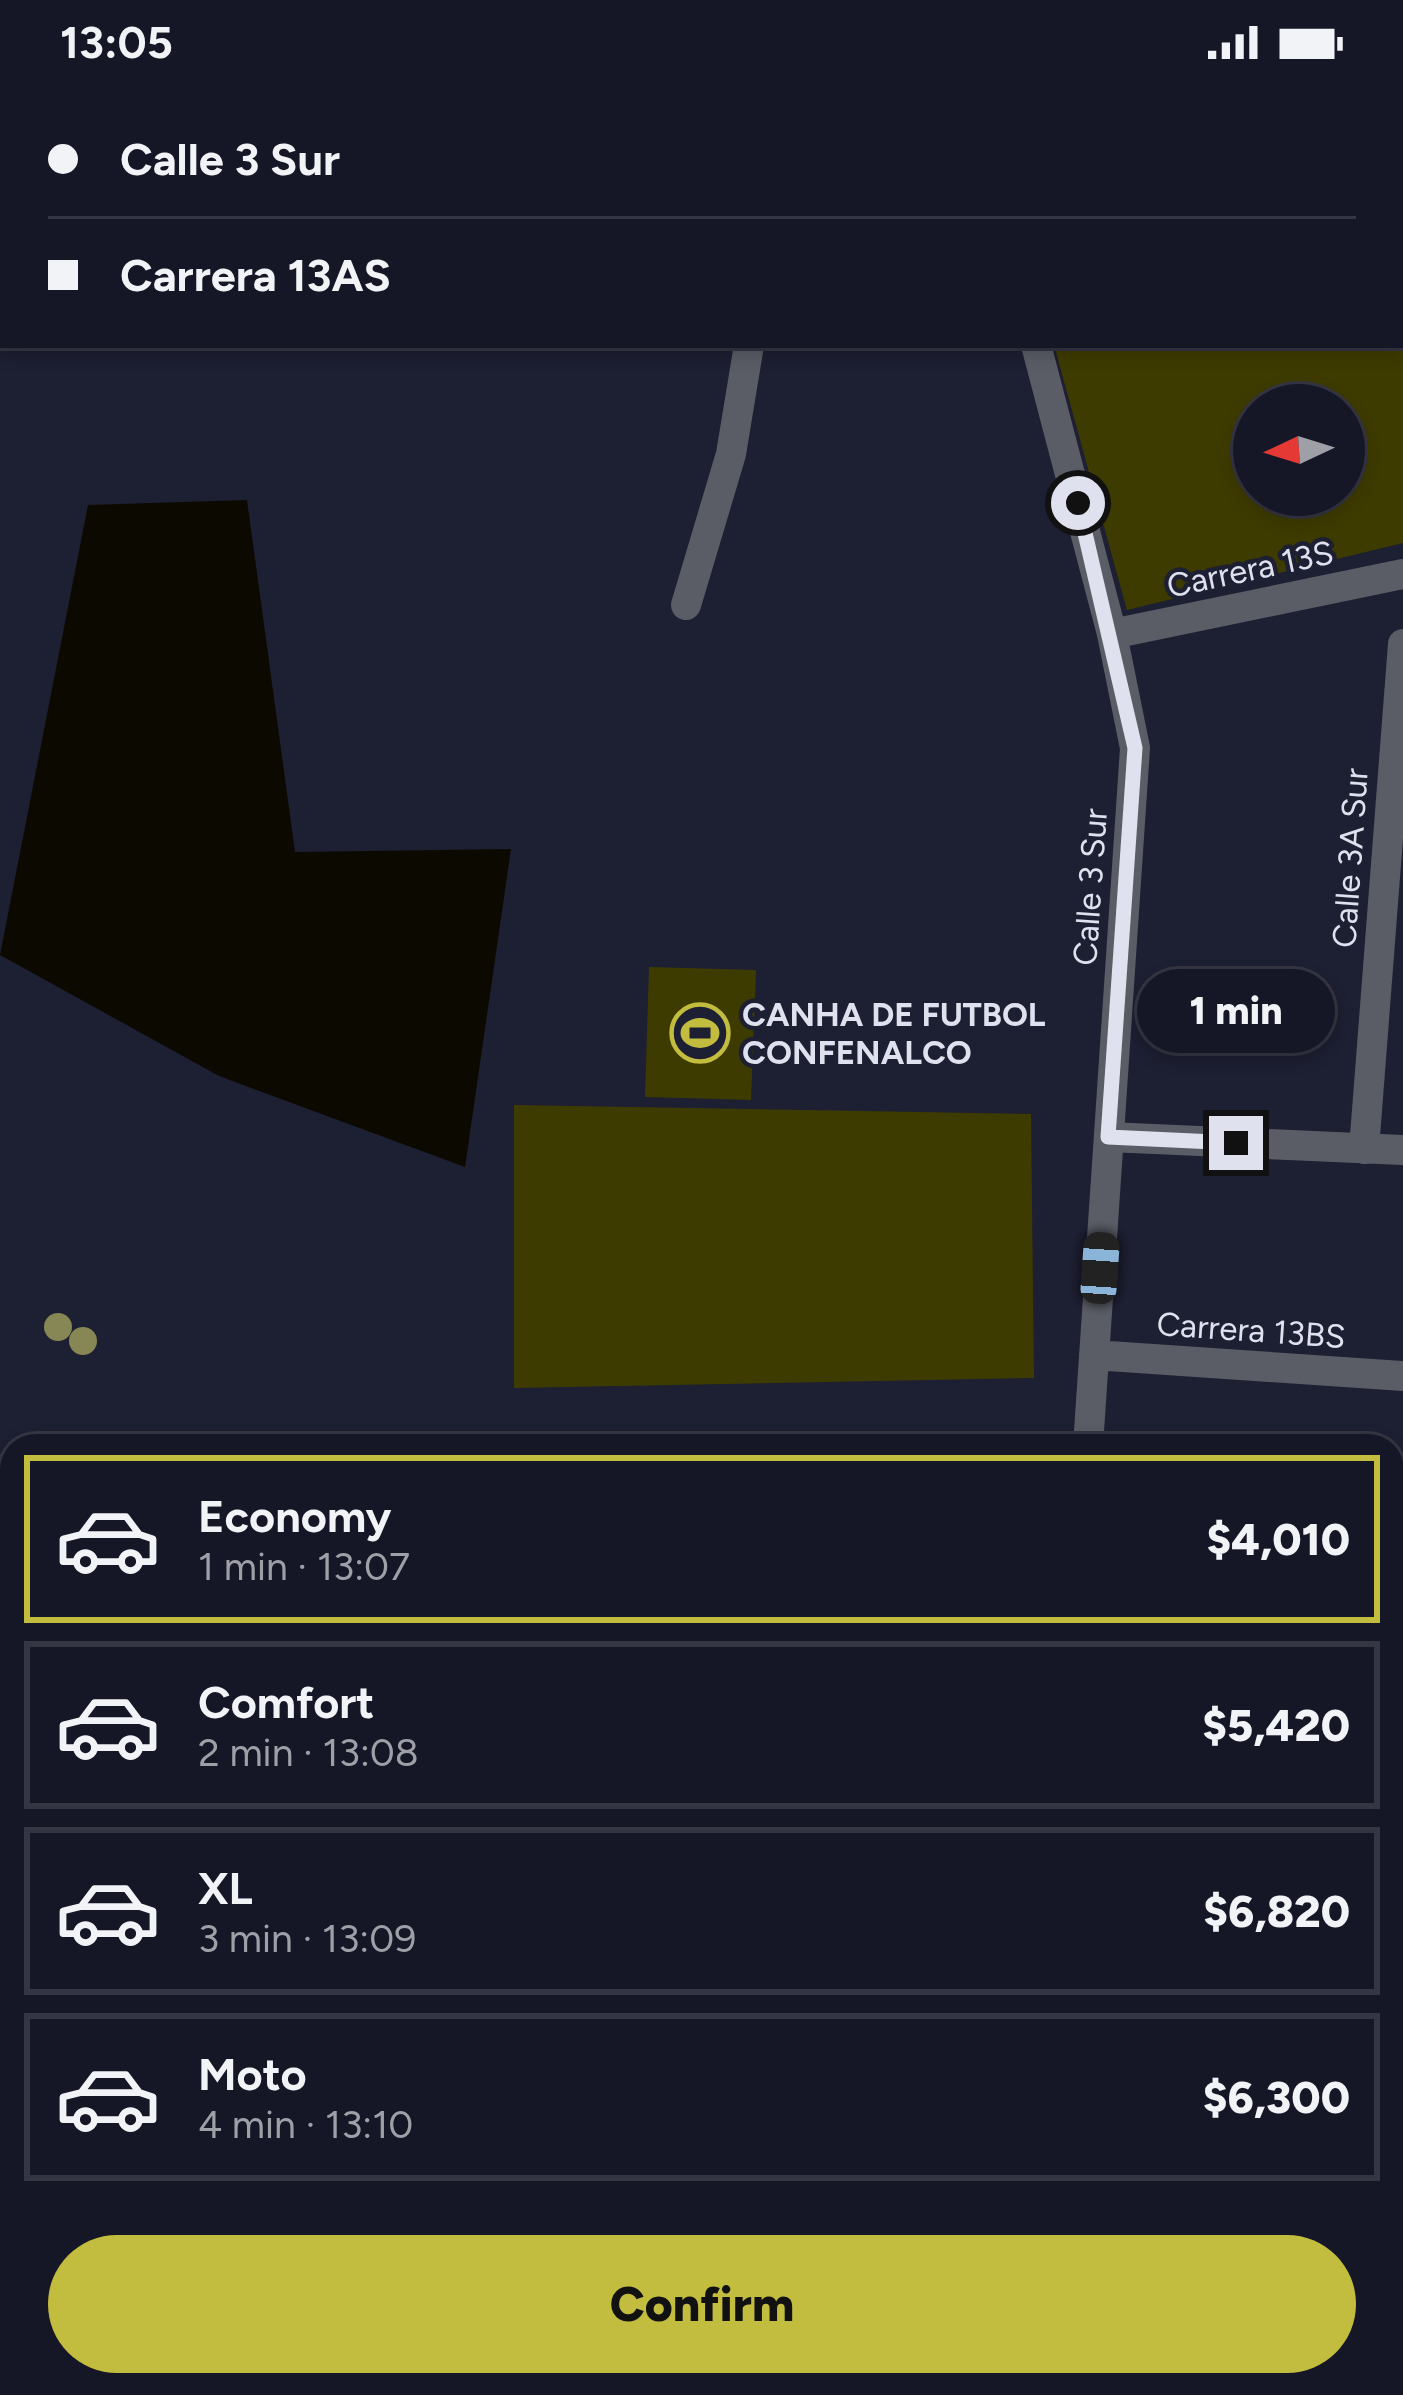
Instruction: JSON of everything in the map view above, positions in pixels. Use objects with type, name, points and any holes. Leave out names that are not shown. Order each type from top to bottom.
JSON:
[{"type":"street","points":[[686,605],[731,454],[748,348]]},
{"type":"street","name":"Calle 3 Sur","points":[[1037,348],[1112,634],[1135,748],[1089,1434]]},
{"type":"street","name":"Carrera 13S","points":[[1112,634],[1403,574]]},
{"type":"street","name":"Calle 3A Sur","points":[[1364,1149],[1403,644]]},
{"type":"street","points":[[1108,1137],[1403,1150]]},
{"type":"street","name":"Carrera 13BS","points":[[1094,1355],[1403,1376]]},
{"type":"shaded area","points":[[1055,348],[1403,348],[1403,543],[1127,610]]},
{"type":"shaded area","points":[[247,500],[295,852],[511,849],[465,1167],[219,1076],[0,955],[88,505]]},
{"type":"shaded area","name":"CANHA DE FUTBOL CONFENALCO","points":[[649,967],[756,970],[751,1100],[645,1097]]},
{"type":"shaded area","points":[[514,1105],[1031,1114],[1034,1378],[514,1388]]},
{"type":"place","name":"CANHA DE FUTBOL CONFENALCO","points":[[700,1033]]},
{"type":"route","points":[[1078,503],[1135,748],[1108,1137],[1236,1143]]}]
